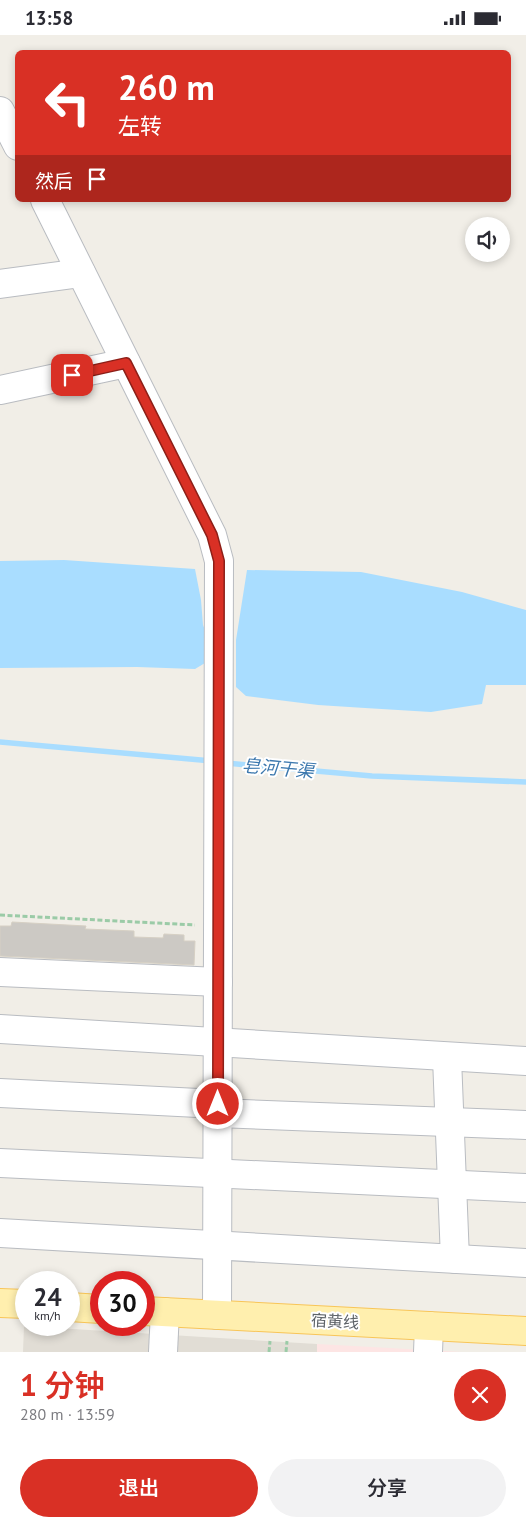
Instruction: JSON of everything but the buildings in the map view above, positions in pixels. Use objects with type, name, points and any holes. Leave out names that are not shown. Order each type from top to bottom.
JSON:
[{"type":"main road","points":[[0,1303],[15,1304]]},
{"type":"main road","name":"宿黄线","points":[[155,1311],[217,1315],[428,1339],[526,1331]]},
{"type":"street","points":[[1,113],[15,140]]},
{"type":"street","points":[[45,202],[212,535],[219,561],[217,1315]]},
{"type":"street","points":[[0,284],[81,273]]},
{"type":"street","points":[[0,390],[126,363]]},
{"type":"street","points":[[0,972],[218,983]]},
{"type":"street","points":[[0,1029],[447,1058],[526,1061]]},
{"type":"street","points":[[447,1058],[455,1259]]},
{"type":"street","points":[[0,1093],[218,1109],[526,1125]]},
{"type":"street","points":[[0,1163],[526,1188]]},
{"type":"street","points":[[0,1233],[526,1263]]},
{"type":"street","points":[[155,1316],[163,1352]]},
{"type":"path","points":[[0,915],[218,926]]},
{"type":"shaded area","points":[[80,1329],[90,1330],[90,1336],[155,1336],[155,1334],[317,1344],[317,1352],[23,1352],[24,1336],[80,1336]]},
{"type":"shaded area","points":[[317,1344],[462,1352],[317,1352]]},
{"type":"water","points":[[64,560],[195,569],[201,600],[203,625],[209,641],[205,663],[195,669],[137,667],[0,668],[0,561]]},
{"type":"water","points":[[247,570],[361,572],[462,592],[526,610],[526,685],[486,685],[482,704],[431,712],[318,705],[246,696],[236,687],[236,640]]},
{"type":"waterway","name":"皂河干渠","points":[[0,742],[212,761]]},
{"type":"waterway","name":"皂河干渠","points":[[226,763],[372,776],[526,782]]},
{"type":"route","points":[[72,375],[126,363],[212,535],[219,561],[218,1104]]}]
